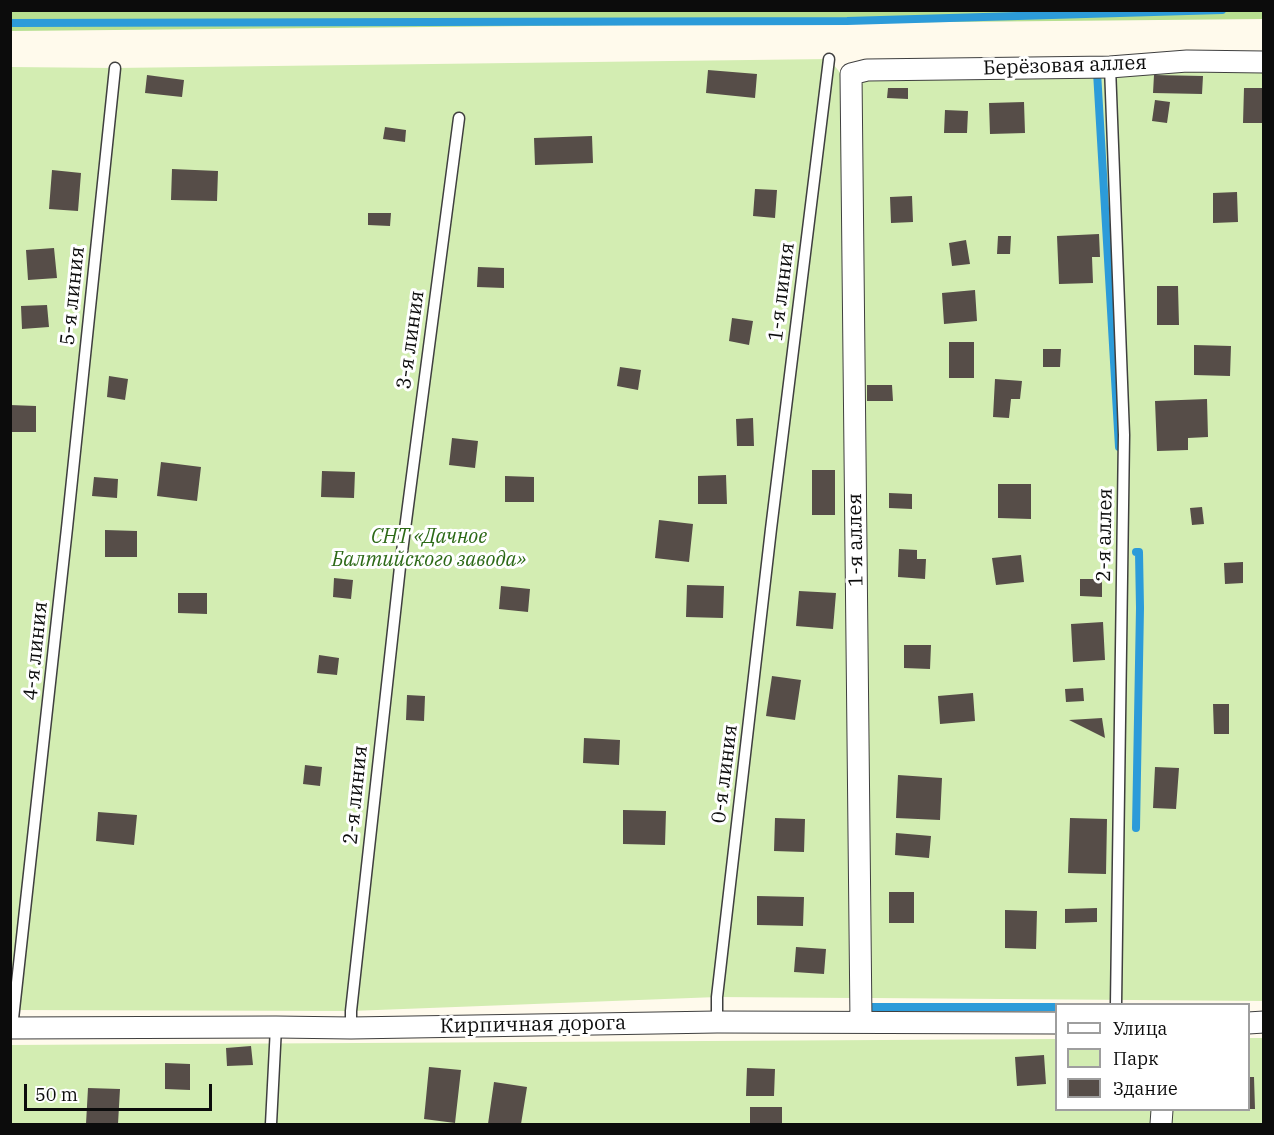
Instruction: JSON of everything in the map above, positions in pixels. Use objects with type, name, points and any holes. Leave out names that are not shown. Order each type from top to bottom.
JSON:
[{"type":"street","name":"Берёзовая аллея","points":[[867,70],[1110,67],[1187,61],[1263,62]]},
{"type":"street","name":"1-я аллея","points":[[861,1022],[851,74],[867,70]]},
{"type":"street","name":"Кирпичная дорога","points":[[11,1028],[351,1028],[717,1022],[1055,1023]]},
{"type":"lane","name":"1-я линия","points":[[771,529],[830,59]]},
{"type":"lane","name":"2-я аллея","points":[[1110,67],[1124,435],[1116,1003]]},
{"type":"lane","name":"5-я линия","points":[[67,528],[115,68]]},
{"type":"lane","name":"3-я линия","points":[[399,567],[459,118]]},
{"type":"lane","name":"4-я линия","points":[[11,1028],[67,528]]},
{"type":"lane","name":"0-я линия","points":[[717,1022],[717,997],[771,529]]},
{"type":"lane","name":"2-я линия","points":[[351,1028],[352,999],[399,567]]},
{"type":"lane","points":[[271,1125],[276,1027]]},
{"type":"green space","points":[[11,10],[1263,10],[1263,19],[10,31]]},
{"type":"green space","name":"СНТ «Дачное Балтийского завода»","points":[[829,59],[842,75],[853,998],[717,997],[351,1011],[11,1010],[11,67],[115,68]]},
{"type":"green space","points":[[1189,72],[1263,73],[1263,1001],[872,998],[860,79],[1110,76]]},
{"type":"green space","points":[[1250,1038],[1263,1038],[1263,1124],[11,1124],[10,1045],[1055,1039],[1055,1111],[1250,1111]]},
{"type":"building","points":[[708,70],[757,74],[755,98],[706,93]]},
{"type":"building","points":[[147,75],[184,80],[182,97],[145,93]]},
{"type":"building","points":[[1154,75],[1203,76],[1202,94],[1153,93]]},
{"type":"building","points":[[888,88],[908,88],[908,99],[887,98]]},
{"type":"building","points":[[1244,88],[1264,88],[1264,123],[1243,123]]},
{"type":"building","points":[[1155,100],[1170,102],[1167,123],[1152,121]]},
{"type":"building","points":[[1024,102],[1025,133],[990,134],[989,103]]},
{"type":"building","points":[[945,110],[968,111],[967,133],[944,133]]},
{"type":"building","points":[[385,127],[406,130],[405,142],[383,139]]},
{"type":"building","points":[[592,136],[593,163],[535,165],[534,138]]},
{"type":"building","points":[[172,169],[218,171],[217,201],[171,200]]},
{"type":"building","points":[[52,170],[81,173],[78,211],[49,209]]},
{"type":"building","points":[[755,189],[777,190],[775,218],[753,216]]},
{"type":"building","points":[[1237,192],[1238,222],[1213,223],[1213,193]]},
{"type":"building","points":[[912,196],[913,222],[891,223],[890,197]]},
{"type":"building","points":[[368,213],[391,213],[390,226],[368,225]]},
{"type":"building","points":[[1099,234],[1100,257],[1092,257],[1093,283],[1059,284],[1057,236]]},
{"type":"building","points":[[998,236],[1011,236],[1010,254],[997,254]]},
{"type":"building","points":[[966,240],[970,264],[952,266],[949,243]]},
{"type":"building","points":[[54,248],[57,278],[28,280],[26,250]]},
{"type":"building","points":[[478,267],[504,268],[504,288],[477,287]]},
{"type":"building","points":[[1157,286],[1178,286],[1179,325],[1157,325]]},
{"type":"building","points":[[975,290],[977,321],[944,324],[942,293]]},
{"type":"building","points":[[47,305],[49,327],[22,329],[21,306]]},
{"type":"building","points":[[732,318],[753,321],[749,345],[729,341]]},
{"type":"building","points":[[949,342],[974,342],[974,378],[949,378]]},
{"type":"building","points":[[1194,345],[1231,346],[1230,376],[1194,375]]},
{"type":"building","points":[[1043,349],[1061,349],[1060,367],[1043,367]]},
{"type":"building","points":[[620,367],[641,370],[638,390],[617,386]]},
{"type":"building","points":[[109,376],[128,379],[125,400],[107,397]]},
{"type":"building","points":[[995,379],[1022,381],[1020,399],[1011,399],[1009,418],[993,417]]},
{"type":"building","points":[[867,385],[892,385],[893,401],[867,401]]},
{"type":"building","points":[[1207,399],[1208,437],[1188,438],[1188,450],[1157,451],[1155,401]]},
{"type":"building","points":[[10,405],[36,406],[36,432],[10,432]]},
{"type":"building","points":[[753,418],[754,446],[737,446],[736,419]]},
{"type":"building","points":[[452,438],[478,441],[475,468],[449,465]]},
{"type":"building","points":[[161,462],[201,467],[197,501],[157,496]]},
{"type":"building","points":[[812,470],[835,470],[835,515],[812,515]]},
{"type":"building","points":[[322,471],[355,472],[354,498],[321,497]]},
{"type":"building","points":[[726,475],[727,504],[698,504],[698,476]]},
{"type":"building","points":[[505,476],[534,477],[534,502],[505,502]]},
{"type":"building","points":[[94,477],[118,479],[117,498],[92,496]]},
{"type":"building","points":[[998,484],[1031,484],[1031,519],[998,518]]},
{"type":"building","points":[[889,493],[912,494],[912,509],[889,508]]},
{"type":"building","points":[[1202,507],[1204,524],[1192,525],[1190,508]]},
{"type":"building","points":[[659,520],[693,524],[689,562],[655,558]]},
{"type":"building","points":[[105,530],[137,531],[137,557],[105,557]]},
{"type":"building","points":[[899,549],[917,550],[917,559],[926,559],[925,579],[898,577]]},
{"type":"building","points":[[1021,555],[1024,582],[996,585],[992,558]]},
{"type":"building","points":[[1243,562],[1243,583],[1225,584],[1224,563]]},
{"type":"building","points":[[334,578],[353,580],[351,599],[333,597]]},
{"type":"building","points":[[1080,579],[1102,579],[1102,597],[1080,596]]},
{"type":"building","points":[[687,585],[724,586],[723,618],[686,617]]},
{"type":"building","points":[[501,586],[530,589],[528,612],[499,609]]},
{"type":"building","points":[[799,591],[836,593],[833,629],[796,626]]},
{"type":"building","points":[[178,593],[207,593],[207,614],[178,613]]},
{"type":"building","points":[[1103,622],[1105,660],[1073,662],[1071,624]]},
{"type":"building","points":[[904,645],[931,645],[930,669],[904,668]]},
{"type":"building","points":[[319,655],[339,658],[337,675],[317,673]]},
{"type":"building","points":[[772,676],[801,680],[795,720],[766,716]]},
{"type":"building","points":[[1083,688],[1084,701],[1066,702],[1065,689]]},
{"type":"building","points":[[973,693],[975,721],[940,724],[938,696]]},
{"type":"building","points":[[407,695],[425,696],[424,721],[406,720]]},
{"type":"building","points":[[1213,704],[1229,704],[1229,734],[1214,734]]},
{"type":"building","points":[[1102,718],[1105,738],[1069,720]]},
{"type":"building","points":[[584,738],[620,740],[619,765],[583,763]]},
{"type":"building","points":[[305,765],[322,767],[320,786],[303,784]]},
{"type":"building","points":[[1155,767],[1179,768],[1176,809],[1153,808]]},
{"type":"building","points":[[898,775],[942,778],[940,820],[896,818]]},
{"type":"building","points":[[623,810],[666,811],[665,845],[623,844]]},
{"type":"building","points":[[98,812],[137,815],[134,845],[96,841]]},
{"type":"building","points":[[775,818],[805,819],[804,852],[774,851]]},
{"type":"building","points":[[1070,818],[1107,819],[1106,874],[1068,873]]},
{"type":"building","points":[[896,833],[931,836],[929,858],[895,855]]},
{"type":"building","points":[[889,892],[914,892],[914,923],[889,923]]},
{"type":"building","points":[[757,896],[804,897],[803,926],[757,925]]},
{"type":"building","points":[[1097,908],[1097,922],[1065,923],[1065,909]]},
{"type":"building","points":[[1005,910],[1037,911],[1036,949],[1005,948]]},
{"type":"building","points":[[796,947],[826,949],[824,974],[794,972]]},
{"type":"building","points":[[251,1046],[253,1065],[227,1066],[226,1048]]},
{"type":"building","points":[[1044,1055],[1046,1084],[1017,1086],[1015,1057]]},
{"type":"building","points":[[165,1063],[190,1064],[190,1090],[165,1089]]},
{"type":"building","points":[[429,1067],[461,1070],[455,1123],[424,1119]]},
{"type":"building","points":[[747,1068],[775,1069],[774,1096],[746,1096]]},
{"type":"building","points":[[1250,1077],[1254,1077],[1255,1109],[1250,1109]]},
{"type":"building","points":[[494,1082],[527,1087],[521,1124],[488,1124]]},
{"type":"building","points":[[88,1088],[120,1089],[118,1124],[86,1124]]},
{"type":"building","points":[[750,1107],[782,1107],[782,1124],[750,1124]]},
{"type":"waterway","points":[[10,23],[847,21],[1222,10]]},
{"type":"waterway","points":[[1097,72],[1119,447]]},
{"type":"waterway","points":[[1136,552],[1139,552],[1140,608],[1136,828]]},
{"type":"waterway","points":[[870,1007],[1055,1007]]}]
